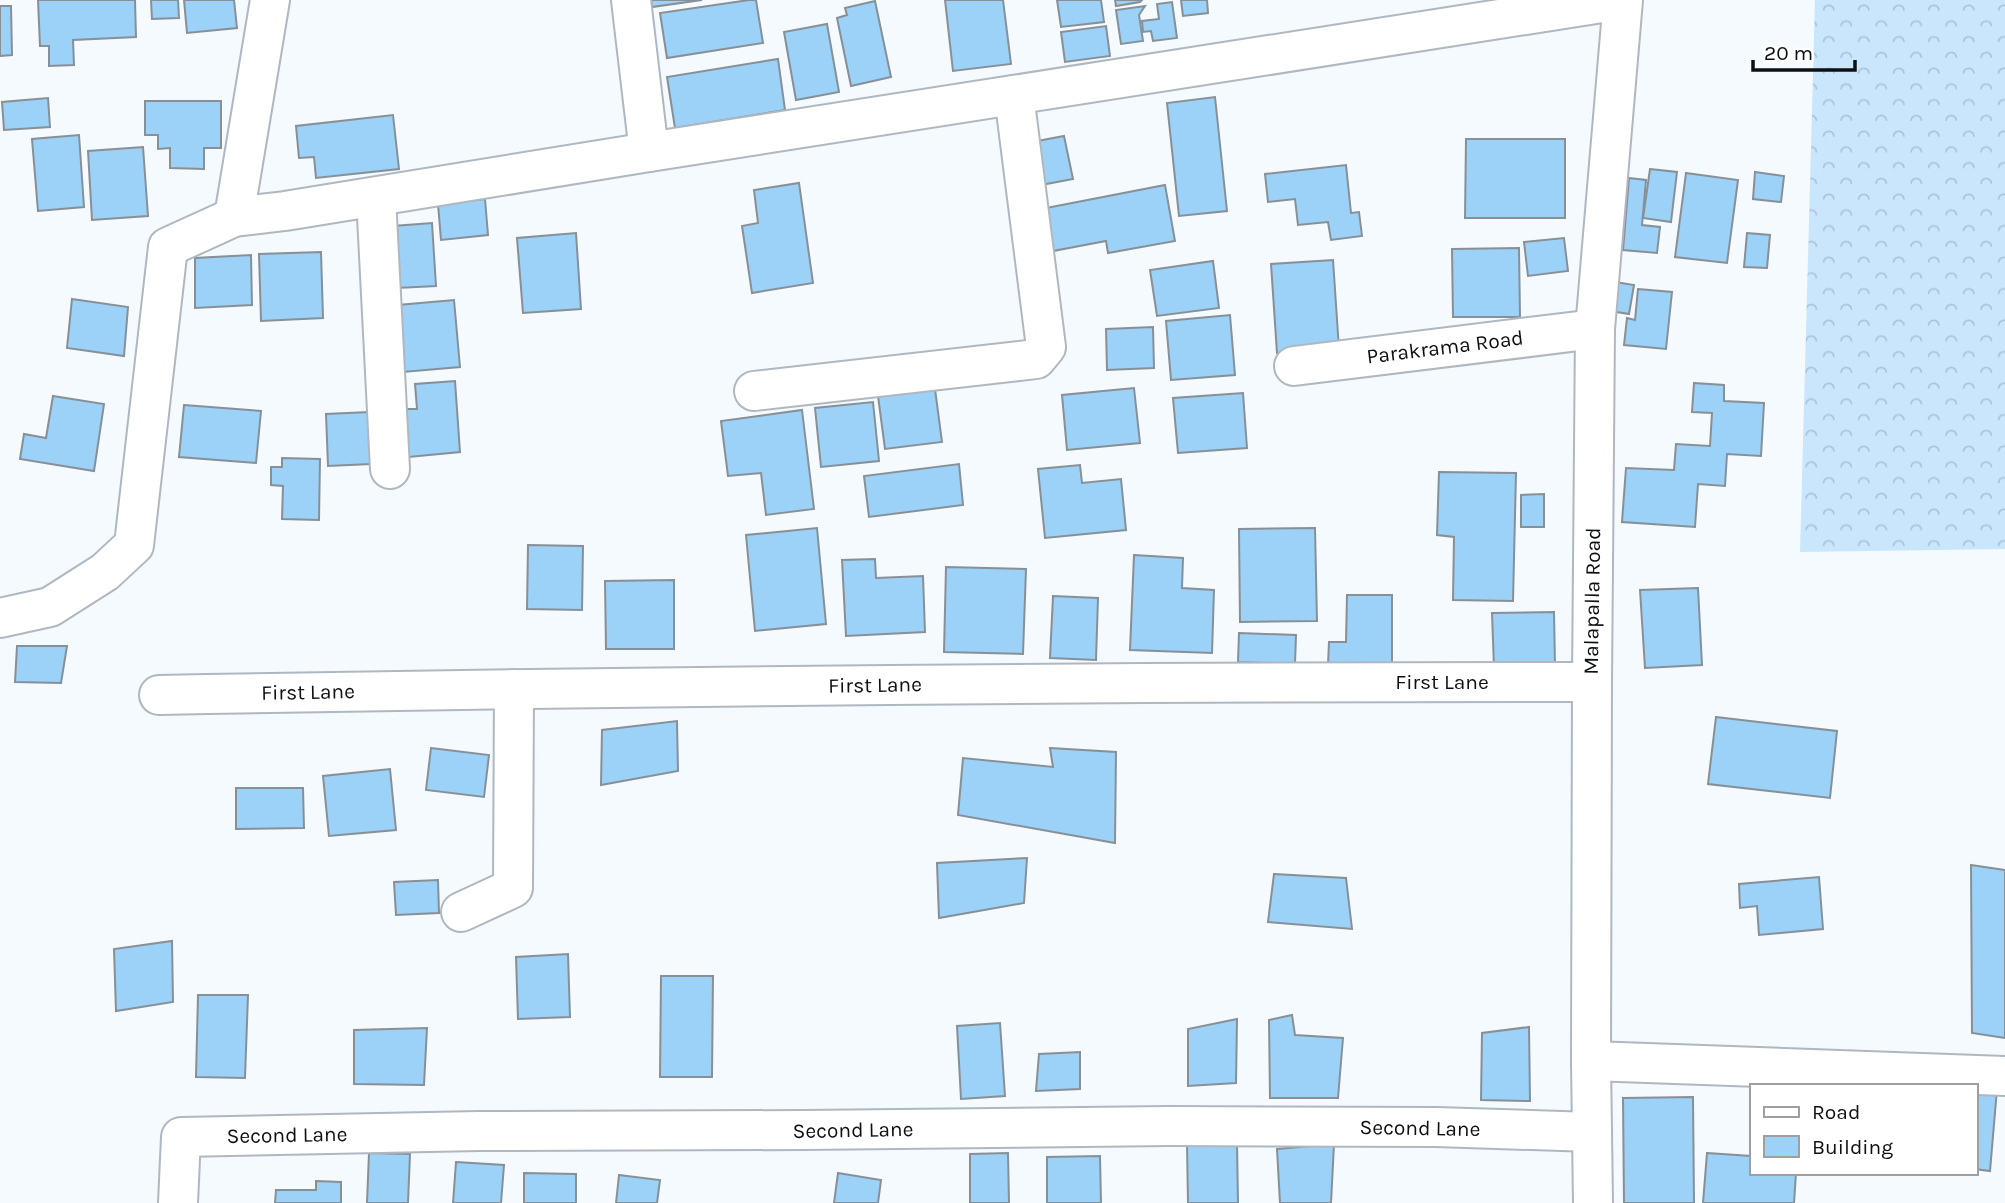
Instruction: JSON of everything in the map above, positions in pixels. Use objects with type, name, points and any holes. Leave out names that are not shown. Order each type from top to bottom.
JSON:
[{"type":"street","points":[[234,218],[271,0]]},
{"type":"street","points":[[631,0],[649,152]]},
{"type":"street","points":[[0,618],[50,607],[105,572],[134,545],[167,247],[234,218],[1622,0]]},
{"type":"street","name":"Malapalla Road","points":[[1593,1203],[1591,682],[1595,329],[1622,0]]},
{"type":"street","points":[[754,391],[1036,359],[1046,347],[1014,95]]},
{"type":"street","points":[[376,197],[390,469]]},
{"type":"street","name":"Parakrama Road","points":[[1294,366],[1595,329]]},
{"type":"street","name":"First Lane","points":[[159,695],[1210,682],[1591,682]]},
{"type":"street","points":[[461,912],[513,888],[514,689]]},
{"type":"street","points":[[1591,1061],[2005,1076]]},
{"type":"street","name":"Second Lane","points":[[178,1203],[181,1138],[479,1130],[1169,1126],[1436,1127],[1592,1132]]},
{"type":"green space","points":[[1815,0],[2005,0],[2005,549],[1800,552]]},
{"type":"building","points":[[38,0],[135,0],[136,37],[73,40],[74,65],[49,66],[49,46],[40,46]]},
{"type":"building","points":[[151,0],[178,0],[179,18],[152,19]]},
{"type":"building","points":[[184,0],[234,0],[237,28],[187,33]]},
{"type":"building","points":[[651,0],[702,0],[652,7]]},
{"type":"building","points":[[756,0],[763,43],[667,58],[660,13]]},
{"type":"building","points":[[945,0],[1003,0],[1011,64],[953,71]]},
{"type":"building","points":[[1057,0],[1101,0],[1104,22],[1061,27]]},
{"type":"building","points":[[1115,0],[1142,0],[1116,6]]},
{"type":"building","points":[[1181,0],[1207,0],[1208,13],[1183,16]]},
{"type":"building","points":[[875,1],[891,77],[851,86],[837,18],[847,15],[845,8]]},
{"type":"building","points":[[1172,2],[1177,38],[1153,41],[1151,31],[1143,32],[1142,21],[1159,19],[1157,4]]},
{"type":"building","points":[[0,6],[11,6],[12,55],[0,56]]},
{"type":"building","points":[[1145,6],[1139,15],[1143,41],[1121,44],[1116,10]]},
{"type":"building","points":[[827,24],[839,92],[796,100],[784,32]]},
{"type":"building","points":[[1106,26],[1110,56],[1065,62],[1061,32]]},
{"type":"building","points":[[778,59],[785,110],[675,128],[667,77]]},
{"type":"building","points":[[1215,97],[1227,211],[1179,216],[1167,103]]},
{"type":"building","points":[[48,98],[50,127],[4,130],[2,102]]},
{"type":"building","points":[[145,101],[221,101],[221,148],[204,148],[204,169],[170,168],[170,148],[158,149],[158,135],[145,135]]},
{"type":"building","points":[[393,115],[399,169],[316,178],[314,157],[299,158],[296,126]]},
{"type":"building","points":[[79,135],[84,207],[38,211],[32,139]]},
{"type":"building","points":[[1064,136],[1073,179],[1041,185],[1032,142]]},
{"type":"building","points":[[1466,139],[1565,139],[1565,218],[1465,218]]},
{"type":"building","points":[[143,147],[148,216],[92,220],[88,151]]},
{"type":"building","points":[[1346,165],[1351,213],[1359,212],[1362,236],[1331,240],[1328,222],[1298,225],[1295,199],[1268,202],[1265,174]]},
{"type":"building","points":[[1650,169],[1677,172],[1671,222],[1643,218]]},
{"type":"building","points":[[1755,172],[1784,176],[1781,202],[1753,199]]},
{"type":"building","points":[[1686,173],[1738,180],[1727,263],[1675,257]]},
{"type":"building","points":[[1629,178],[1646,180],[1642,225],[1660,227],[1657,253],[1623,250]]},
{"type":"building","points":[[799,183],[813,283],[752,293],[742,226],[758,223],[754,190]]},
{"type":"building","points":[[1165,185],[1175,241],[1108,253],[1106,241],[1053,251],[1046,208]]},
{"type":"building","points":[[485,199],[488,235],[441,240],[438,204]]},
{"type":"building","points":[[432,223],[436,286],[397,288],[393,226]]},
{"type":"building","points":[[576,233],[581,309],[523,313],[517,238]]},
{"type":"building","points":[[1747,233],[1770,235],[1767,268],[1744,267]]},
{"type":"building","points":[[1564,238],[1568,271],[1528,276],[1524,242]]},
{"type":"building","points":[[1519,248],[1520,317],[1453,317],[1452,249]]},
{"type":"building","points":[[321,252],[323,318],[261,321],[259,254]]},
{"type":"building","points":[[251,255],[252,305],[195,308],[195,258]]},
{"type":"building","points":[[1333,260],[1339,349],[1277,353],[1271,264]]},
{"type":"building","points":[[1213,261],[1219,308],[1157,316],[1150,270]]},
{"type":"building","points":[[1609,281],[1634,285],[1629,314],[1604,310]]},
{"type":"building","points":[[1638,289],[1672,292],[1666,349],[1624,345],[1627,318],[1635,320]]},
{"type":"building","points":[[72,299],[128,307],[124,356],[67,348]]},
{"type":"building","points":[[454,300],[460,367],[403,372],[398,305]]},
{"type":"building","points":[[1230,315],[1235,375],[1171,380],[1166,321]]},
{"type":"building","points":[[1153,327],[1154,368],[1107,370],[1106,329]]},
{"type":"building","points":[[455,381],[460,452],[409,457],[405,409],[417,409],[415,384]]},
{"type":"building","points":[[1694,383],[1724,385],[1724,401],[1764,403],[1761,456],[1727,454],[1725,486],[1698,484],[1695,527],[1622,522],[1626,468],[1674,470],[1676,444],[1710,446],[1712,413],[1692,412]]},
{"type":"building","points":[[1134,388],[1140,443],[1067,450],[1062,395]]},
{"type":"building","points":[[935,389],[942,442],[885,449],[878,396]]},
{"type":"building","points":[[1243,393],[1247,448],[1178,453],[1173,398]]},
{"type":"building","points":[[53,396],[104,404],[94,471],[20,459],[24,434],[46,438]]},
{"type":"building","points":[[873,402],[879,461],[821,467],[815,408]]},
{"type":"building","points":[[184,405],[261,411],[256,463],[179,457]]},
{"type":"building","points":[[802,410],[814,509],[766,515],[761,473],[728,476],[721,421]]},
{"type":"building","points":[[369,412],[371,464],[328,466],[326,414]]},
{"type":"building","points":[[282,458],[320,459],[319,520],[282,519],[283,486],[271,485],[271,467],[282,467]]},
{"type":"building","points":[[959,464],[963,505],[869,517],[864,476]]},
{"type":"building","points":[[1080,465],[1082,483],[1121,479],[1126,530],[1045,538],[1038,469]]},
{"type":"building","points":[[1439,472],[1516,473],[1513,601],[1453,600],[1454,537],[1437,535]]},
{"type":"building","points":[[1544,494],[1544,527],[1521,527],[1521,495]]},
{"type":"building","points":[[817,528],[826,624],[755,631],[746,535]]},
{"type":"building","points":[[1315,528],[1317,621],[1240,622],[1239,529]]},
{"type":"building","points":[[528,545],[583,546],[582,610],[527,609]]},
{"type":"building","points":[[1134,555],[1183,558],[1182,588],[1214,590],[1212,653],[1130,650]]},
{"type":"building","points":[[875,559],[876,578],[923,576],[925,632],[846,636],[842,560]]},
{"type":"building","points":[[946,567],[1026,569],[1023,654],[944,652]]},
{"type":"building","points":[[674,580],[674,649],[606,649],[605,581]]},
{"type":"building","points":[[1698,588],[1702,665],[1645,668],[1640,590]]},
{"type":"building","points":[[1347,595],[1392,595],[1392,665],[1328,665],[1329,642],[1346,642]]},
{"type":"building","points":[[1053,596],[1098,598],[1096,660],[1050,658]]},
{"type":"building","points":[[1554,612],[1555,666],[1494,668],[1492,613]]},
{"type":"building","points":[[1239,633],[1296,635],[1295,664],[1238,662]]},
{"type":"building","points":[[17,646],[67,646],[61,683],[15,682]]},
{"type":"building","points":[[1716,717],[1837,731],[1830,798],[1708,784]]},
{"type":"building","points":[[677,721],[678,771],[601,785],[602,730]]},
{"type":"building","points":[[431,748],[489,755],[484,797],[426,790]]},
{"type":"building","points":[[1050,748],[1116,752],[1115,843],[958,815],[963,758],[1053,767]]},
{"type":"building","points":[[390,769],[396,830],[329,836],[323,776]]},
{"type":"building","points":[[236,788],[303,788],[304,828],[236,829]]},
{"type":"building","points":[[1027,858],[1024,903],[939,918],[937,863]]},
{"type":"building","points":[[1971,865],[2005,870],[2005,1038],[1972,1033]]},
{"type":"building","points":[[1274,874],[1346,878],[1352,929],[1268,922]]},
{"type":"building","points":[[1819,877],[1823,929],[1759,935],[1757,906],[1740,908],[1739,884]]},
{"type":"building","points":[[438,880],[439,913],[396,915],[394,882]]},
{"type":"building","points":[[172,941],[173,1002],[116,1011],[114,949]]},
{"type":"building","points":[[568,954],[570,1017],[518,1019],[516,957]]},
{"type":"building","points":[[661,976],[713,976],[712,1077],[660,1077]]},
{"type":"building","points":[[198,995],[248,995],[245,1078],[196,1077]]},
{"type":"building","points":[[1292,1015],[1295,1035],[1343,1038],[1338,1098],[1270,1098],[1269,1020]]},
{"type":"building","points":[[1237,1019],[1236,1083],[1188,1086],[1188,1029]]},
{"type":"building","points":[[1000,1023],[1005,1096],[961,1099],[957,1026]]},
{"type":"building","points":[[1529,1027],[1530,1101],[1481,1100],[1482,1033]]},
{"type":"building","points":[[427,1028],[424,1085],[354,1084],[354,1030]]},
{"type":"building","points":[[1080,1052],[1080,1089],[1036,1091],[1039,1054]]},
{"type":"building","points":[[1977,1087],[1997,1089],[1990,1171],[1977,1169]]},
{"type":"building","points":[[1693,1097],[1694,1203],[1624,1203],[1623,1098]]},
{"type":"building","points":[[1237,1143],[1238,1203],[1188,1203],[1187,1145]]},
{"type":"building","points":[[1334,1144],[1331,1203],[1280,1203],[1277,1149]]},
{"type":"building","points":[[369,1153],[410,1154],[408,1203],[367,1203]]},
{"type":"building","points":[[1008,1153],[1009,1203],[970,1203],[970,1154]]},
{"type":"building","points":[[1707,1153],[1750,1156],[1750,1175],[1796,1175],[1794,1203],[1703,1203]]},
{"type":"building","points":[[1100,1156],[1101,1203],[1047,1203],[1047,1157]]},
{"type":"building","points":[[456,1162],[504,1165],[501,1203],[453,1203]]},
{"type":"building","points":[[524,1173],[576,1174],[576,1203],[524,1203]]},
{"type":"building","points":[[838,1173],[881,1180],[878,1203],[834,1203]]},
{"type":"building","points":[[619,1175],[660,1180],[657,1203],[616,1203]]},
{"type":"building","points":[[316,1181],[341,1182],[341,1203],[275,1203],[276,1190],[316,1190]]}]
